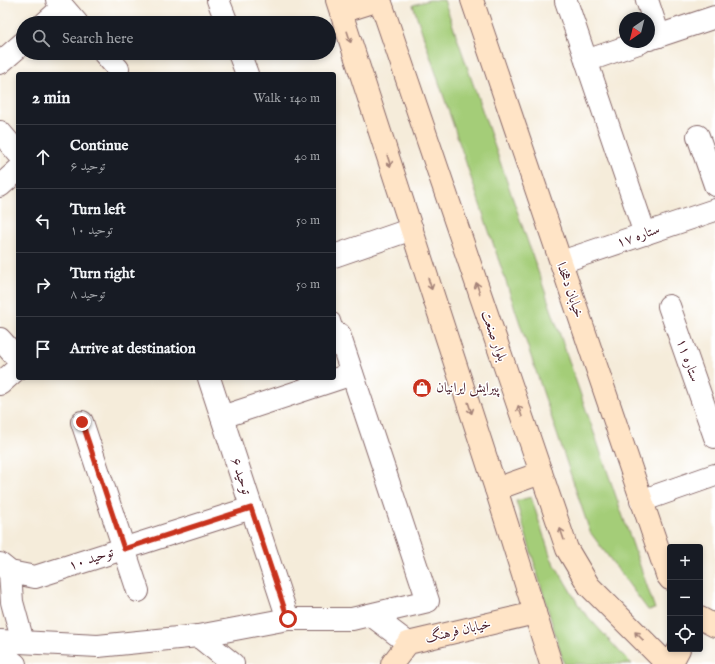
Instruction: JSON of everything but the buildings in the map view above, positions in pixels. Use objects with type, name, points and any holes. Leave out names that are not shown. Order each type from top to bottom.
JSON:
[{"type":"main road","points":[[380,0],[339,6],[496,489],[551,664]]},
{"type":"main road","name":"بلوار صنعت","points":[[380,0],[567,549],[589,586],[667,664]]},
{"type":"main road","name":"خیابان دهخدا","points":[[472,0],[667,575]]},
{"type":"main road","points":[[496,489],[541,473]]},
{"type":"main road","name":"خیابان فرهنگ","points":[[392,664],[408,643],[535,613]]},
{"type":"main road","points":[[703,620],[715,626]]},
{"type":"main road","points":[[671,664],[677,652]]},
{"type":"street","points":[[218,0],[224,16]]},
{"type":"street","points":[[647,0],[648,12]]},
{"type":"street","points":[[566,1],[645,234]]},
{"type":"street","points":[[56,16],[66,10]]},
{"type":"street","points":[[655,37],[715,17]]},
{"type":"street","points":[[586,61],[624,48]]},
{"type":"street","points":[[0,63],[16,49]]},
{"type":"street","points":[[242,60],[246,72]]},
{"type":"street","points":[[0,132],[16,151]]},
{"type":"street","points":[[698,136],[715,185]]},
{"type":"street","points":[[0,186],[16,172]]},
{"type":"street","name":"ستاره ۱۷","points":[[561,262],[715,210]]},
{"type":"street","points":[[336,255],[412,229]]},
{"type":"street","name":"ستاره ۱۱","points":[[669,306],[707,390],[715,437]]},
{"type":"street","points":[[0,641],[98,646],[198,636],[288,619],[352,619],[428,601],[336,326]]},
{"type":"street","points":[[0,339],[16,357]]},
{"type":"street","points":[[0,384],[16,370]]},
{"type":"street","points":[[336,379],[352,374]]},
{"type":"street","name":"توحید ۶","points":[[210,380],[288,619]]},
{"type":"street","points":[[222,417],[334,380]]},
{"type":"street","points":[[82,422],[138,591]]},
{"type":"street","points":[[642,501],[715,475]]},
{"type":"street","name":"توحید ۱۰","points":[[5,568],[35,577],[251,508]]},
{"type":"street","points":[[5,568],[12,602],[23,642]]},
{"type":"street","points":[[371,615],[408,643]]},
{"type":"street","points":[[198,636],[233,664]]},
{"type":"street","points":[[0,652],[15,664]]},
{"type":"green space","points":[[429,0],[444,0],[655,609],[648,610],[590,532],[413,5]]},
{"type":"green space","points":[[531,497],[551,558],[581,609],[632,664],[564,664],[516,501]]},
{"type":"place","name":"پیرایش ایرانیان","points":[[422,388]]},
{"type":"route","points":[[82,422],[124,549],[251,508],[288,619]]}]
